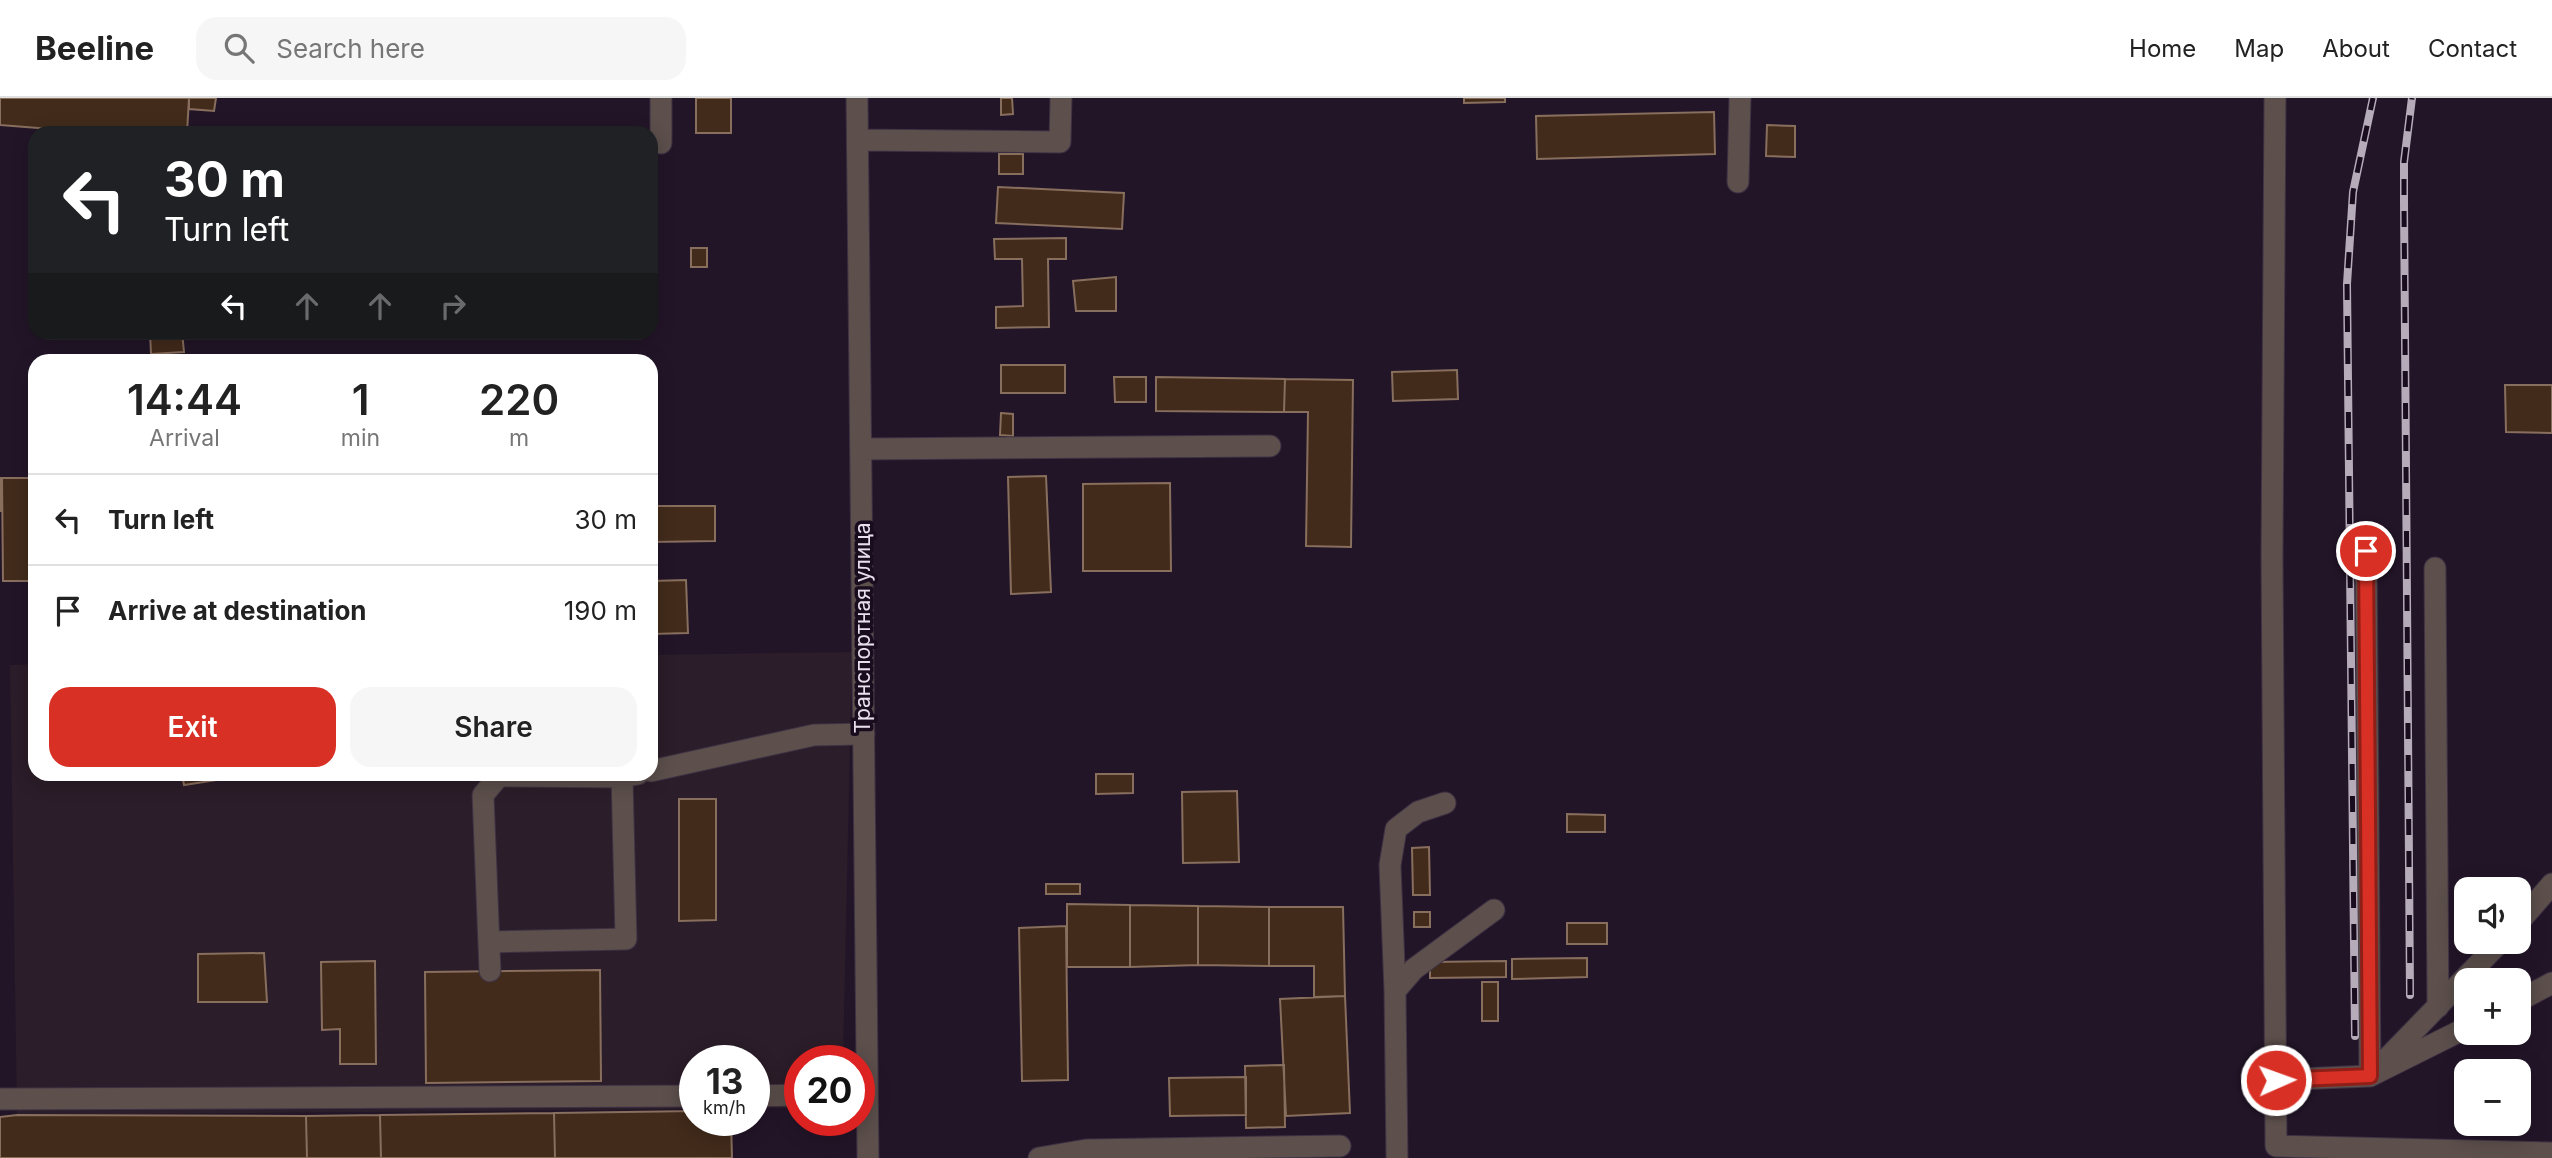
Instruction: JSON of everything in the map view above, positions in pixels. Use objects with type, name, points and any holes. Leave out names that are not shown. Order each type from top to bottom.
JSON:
[{"type":"street","points":[[661,98],[661,143]]},
{"type":"street","name":"Транспортная улица","points":[[857,98],[864,734],[862,1045]]},
{"type":"street","points":[[858,139],[1060,142],[1060,98]]},
{"type":"street","points":[[1738,182],[1740,98]]},
{"type":"street","points":[[2275,98],[2272,555],[2277,1146],[2552,1153]]},
{"type":"street","points":[[862,449],[1270,446]]},
{"type":"street","points":[[2366,551],[2370,1076]]},
{"type":"street","points":[[2435,568],[2438,1007]]},
{"type":"street","points":[[658,769],[814,735],[864,734]]},
{"type":"street","points":[[490,971],[483,795],[495,781]]},
{"type":"street","points":[[489,942],[626,940],[630,781]]},
{"type":"street","points":[[1397,1158],[1390,865],[1396,829],[1418,812],[1445,803]]},
{"type":"street","points":[[2531,908],[2552,884]]},
{"type":"street","points":[[1395,990],[1413,969],[1494,910]]},
{"type":"street","points":[[2370,1076],[2489,954]]},
{"type":"street","points":[[2531,994],[2552,984]]},
{"type":"street","points":[[2276,1080],[2370,1076],[2454,1034]]},
{"type":"street","points":[[0,1099],[679,1096]]},
{"type":"street","name":"Транспортная улица","points":[[866,1136],[868,1158]]},
{"type":"street","points":[[1039,1158],[1086,1150],[1340,1146]]},
{"type":"shaded area","points":[[852,652],[843,1045],[784,1045],[784,1108],[770,1108],[770,1045],[679,1045],[679,1109],[17,1115],[10,665],[28,664],[28,781],[658,781],[658,655]]},
{"type":"building","points":[[0,98],[189,98],[187,126],[0,125]]},
{"type":"building","points":[[189,98],[216,98],[214,111],[189,109]]},
{"type":"building","points":[[696,98],[731,98],[731,133],[696,133]]},
{"type":"building","points":[[1001,98],[1012,98],[1013,114],[1001,115]]},
{"type":"building","points":[[1464,98],[1505,98],[1505,102],[1464,103]]},
{"type":"building","points":[[1714,112],[1715,154],[1537,159],[1536,116]]},
{"type":"building","points":[[1767,125],[1795,126],[1795,157],[1766,156]]},
{"type":"building","points":[[999,154],[1023,154],[1023,174],[999,174]]},
{"type":"building","points":[[998,187],[1124,193],[1122,229],[996,223]]},
{"type":"building","points":[[1066,238],[1066,259],[1048,259],[1049,327],[996,328],[996,307],[1023,306],[1022,259],[995,259],[994,239]]},
{"type":"building","points":[[691,248],[707,248],[707,267],[691,267]]},
{"type":"building","points":[[1116,277],[1116,311],[1076,311],[1073,281]]},
{"type":"building","points":[[150,340],[183,340],[184,352],[151,354]]},
{"type":"building","points":[[1001,365],[1065,365],[1065,393],[1001,393]]},
{"type":"building","points":[[1457,370],[1458,399],[1393,401],[1392,372]]},
{"type":"building","points":[[1114,377],[1146,377],[1146,402],[1115,402]]},
{"type":"building","points":[[1156,377],[1285,379],[1284,412],[1156,411]]},
{"type":"building","points":[[1285,379],[1353,380],[1351,547],[1306,546],[1308,412],[1284,412]]},
{"type":"building","points":[[2505,385],[2552,385],[2552,433],[2506,432]]},
{"type":"building","points":[[1001,413],[1013,414],[1013,436],[1000,435]]},
{"type":"building","points":[[1046,476],[1051,592],[1011,594],[1008,477]]},
{"type":"building","points":[[2,478],[2,511],[0,511]]},
{"type":"building","points":[[2,478],[28,478],[28,581],[3,581]]},
{"type":"building","points":[[1170,483],[1171,571],[1083,571],[1083,484]]},
{"type":"building","points":[[658,506],[715,506],[715,541],[658,542]]},
{"type":"building","points":[[686,580],[688,633],[658,634],[658,581]]},
{"type":"building","points":[[1096,774],[1133,774],[1133,793],[1096,794]]},
{"type":"building","points":[[183,781],[210,781],[184,785]]},
{"type":"building","points":[[1237,791],[1239,862],[1183,863],[1182,792]]},
{"type":"building","points":[[679,799],[716,799],[716,920],[679,921]]},
{"type":"building","points":[[1567,814],[1605,815],[1605,832],[1567,832]]},
{"type":"building","points":[[1429,847],[1430,895],[1413,895],[1412,848]]},
{"type":"building","points":[[1046,884],[1080,884],[1080,894],[1046,894]]},
{"type":"building","points":[[1067,904],[1130,905],[1130,967],[1067,967]]},
{"type":"building","points":[[1130,905],[1198,906],[1198,965],[1130,967]]},
{"type":"building","points":[[1198,906],[1269,907],[1269,966],[1198,965]]},
{"type":"building","points":[[1269,907],[1343,907],[1345,996],[1314,997],[1314,966],[1269,966]]},
{"type":"building","points":[[1414,912],[1430,912],[1430,927],[1414,927]]},
{"type":"building","points":[[1567,923],[1607,923],[1607,944],[1567,944]]},
{"type":"building","points":[[1066,926],[1068,1080],[1022,1081],[1019,928]]},
{"type":"building","points":[[264,953],[267,1002],[198,1002],[198,954]]},
{"type":"building","points":[[1587,958],[1587,977],[1512,979],[1512,959]]},
{"type":"building","points":[[375,961],[376,1064],[340,1064],[340,1029],[322,1030],[321,962]]},
{"type":"building","points":[[1506,961],[1506,977],[1430,978],[1430,962]]},
{"type":"building","points":[[600,970],[601,1081],[426,1083],[425,972]]},
{"type":"building","points":[[1482,982],[1498,982],[1498,1021],[1482,1021]]},
{"type":"building","points":[[1345,996],[1350,1113],[1286,1116],[1280,999]]},
{"type":"building","points":[[1284,1065],[1285,1127],[1246,1128],[1245,1066]]},
{"type":"building","points":[[1246,1077],[1246,1115],[1170,1116],[1169,1078]]},
{"type":"building","points":[[679,1111],[679,1136],[731,1136],[732,1158],[555,1158],[554,1113]]},
{"type":"building","points":[[554,1113],[555,1158],[381,1158],[380,1115]]},
{"type":"building","points":[[380,1115],[381,1158],[307,1158],[306,1116]]},
{"type":"building","points":[[306,1116],[307,1158],[0,1158],[0,1117]]},
{"type":"railway","points":[[2355,1036],[2347,284],[2353,192],[2373,98]]},
{"type":"railway","points":[[2410,995],[2404,162],[2412,98]]},
{"type":"route","points":[[2276,1080],[2370,1076],[2366,551]]}]
